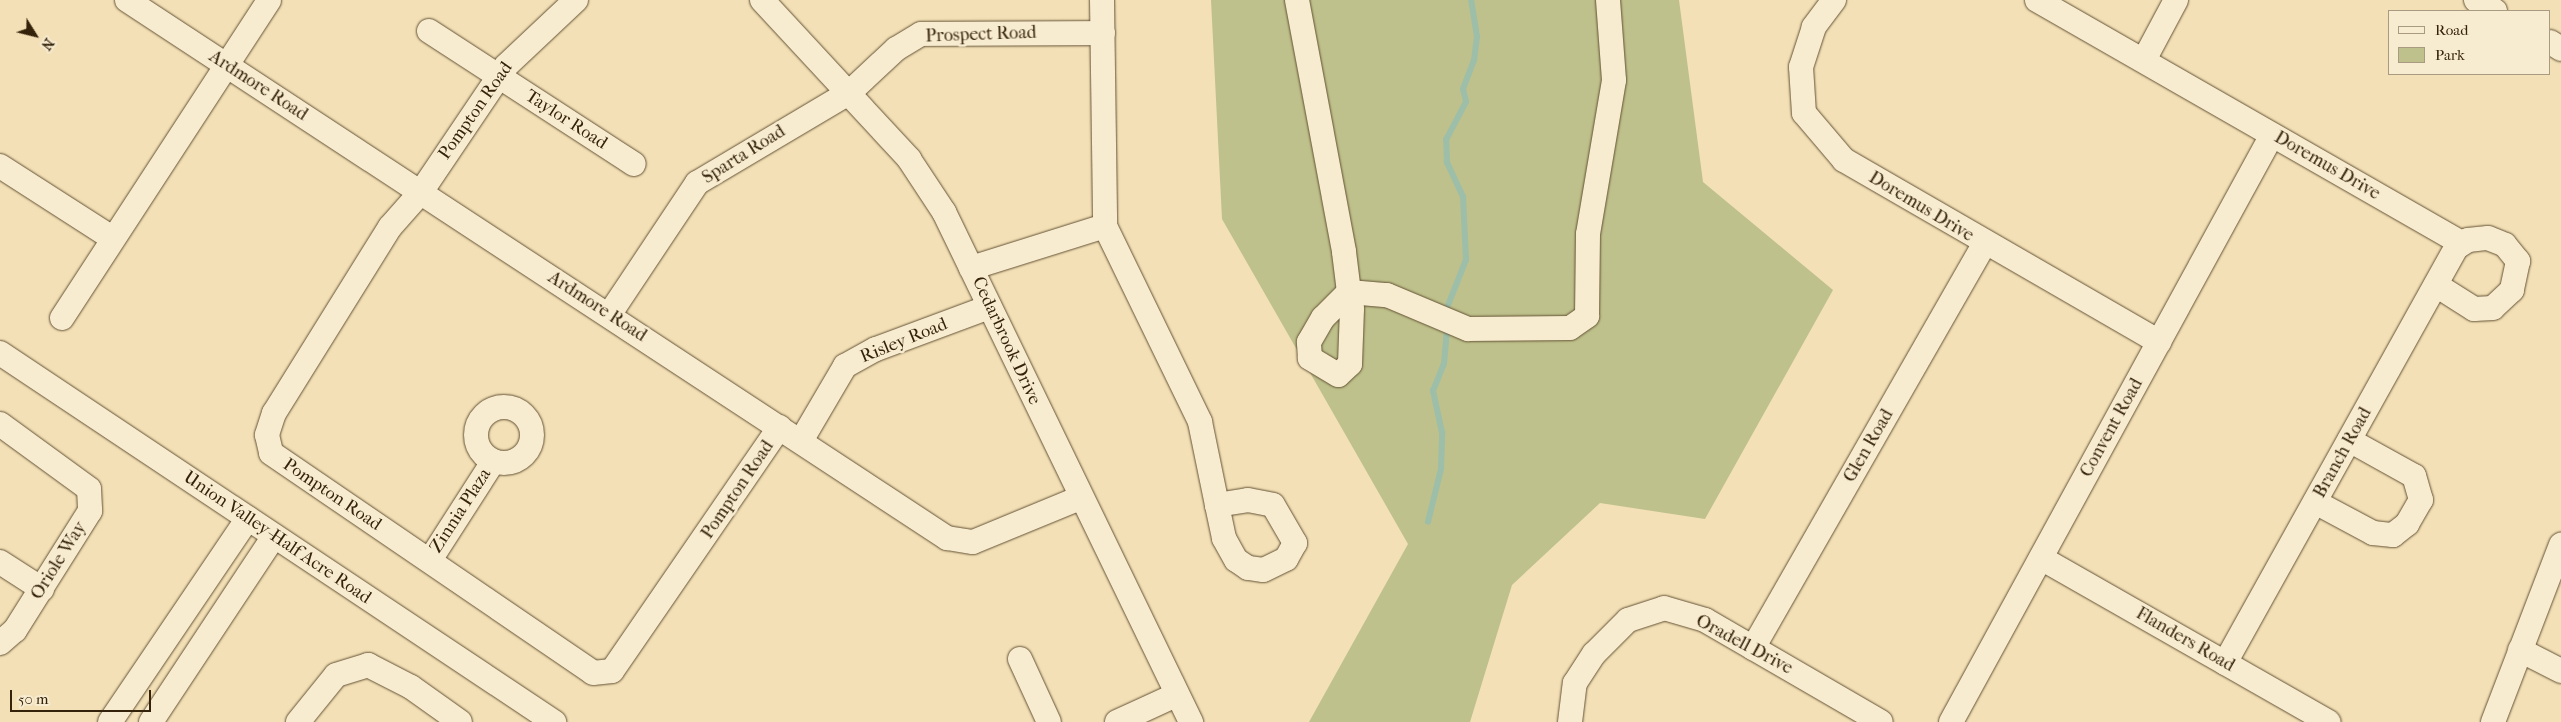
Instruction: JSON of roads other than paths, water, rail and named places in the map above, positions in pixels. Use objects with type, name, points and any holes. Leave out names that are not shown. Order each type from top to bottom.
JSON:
[{"type":"street","name":"Ardmore Road","points":[[127,0],[947,538],[973,542],[1080,498]]},
{"type":"street","points":[[62,318],[225,64],[269,0]]},
{"type":"street","name":"Pompton Road","points":[[576,0],[498,76],[421,192],[374,252],[274,414],[267,435],[271,453],[593,672],[612,671],[780,427]]},
{"type":"street","name":"Cedarbrook Drive","points":[[762,0],[850,92],[909,159],[944,212],[1080,498],[1191,722]]},
{"type":"street","points":[[1102,0],[1105,226],[1200,422],[1217,505]]},
{"type":"street","points":[[1297,0],[1349,292],[1387,295],[1468,329],[1570,328],[1587,316],[1588,234],[1614,80],[1608,0]]},
{"type":"street","name":"Doremus Drive","points":[[1834,0],[1814,27],[1801,67],[1804,113],[1844,160],[1984,244],[2159,342]]},
{"type":"street","name":"Doremus Drive","points":[[2037,0],[2461,243]]},
{"type":"street","points":[[2144,60],[2176,0]]},
{"type":"street","points":[[2476,0],[2493,10]]},
{"type":"street","name":"Taylor Road","points":[[429,31],[634,164]]},
{"type":"street","name":"Prospect Road","points":[[850,92],[896,49],[921,34],[1103,33]]},
{"type":"street","name":"Sparta Road","points":[[609,315],[697,183],[850,92]]},
{"type":"street","name":"Convent Road","points":[[1951,722],[2272,134]]},
{"type":"street","points":[[0,166],[112,238]]},
{"type":"street","points":[[971,268],[1105,226]]},
{"type":"street","points":[[2436,285],[2474,309],[2493,308],[2512,290],[2518,261],[2505,245],[2488,238],[2461,243]]},
{"type":"street","name":"Branch Road","points":[[2225,663],[2461,243]]},
{"type":"street","name":"Glen Road","points":[[1753,648],[1984,244]]},
{"type":"street","name":"Risley Road","points":[[801,441],[845,366],[876,349],[989,307]]},
{"type":"street","name":"Union Valley-Half Acre Road","points":[[0,353],[554,722]]},
{"type":"street","name":"Oriole Way","points":[[0,424],[89,488],[90,511],[15,630],[0,643]]},
{"type":"street","points":[[2315,502],[2373,533],[2393,535],[2407,524],[2421,500],[2414,476],[2349,440]]},
{"type":"street","name":"Zinnia Plaza","points":[[430,560],[493,462]]},
{"type":"street","points":[[110,722],[248,518]]},
{"type":"street","points":[[151,722],[274,536]]},
{"type":"street","points":[[2493,722],[2561,545]]},
{"type":"street","name":"Flanders Road","points":[[2041,558],[2329,722]]},
{"type":"street","points":[[0,562],[42,589]]},
{"type":"street","name":"Oradell Drive","points":[[1570,722],[1575,683],[1594,654],[1628,620],[1664,608],[1705,620],[1881,722]]},
{"type":"street","points":[[185,611],[211,631]]},
{"type":"street","points":[[2520,650],[2561,671]]},
{"type":"street","points":[[1020,659],[1049,722]]},
{"type":"street","points":[[298,722],[336,675],[368,665],[457,720]]},
{"type":"street","points":[[1117,722],[1176,695]]},
{"type":"waterway","points":[[1445,313],[1466,260],[1463,197],[1447,163],[1446,140],[1466,102],[1463,89],[1474,61],[1477,37],[1471,0]]},
{"type":"waterway","points":[[1428,522],[1441,469],[1442,433],[1433,391],[1444,364],[1447,327]]}]
